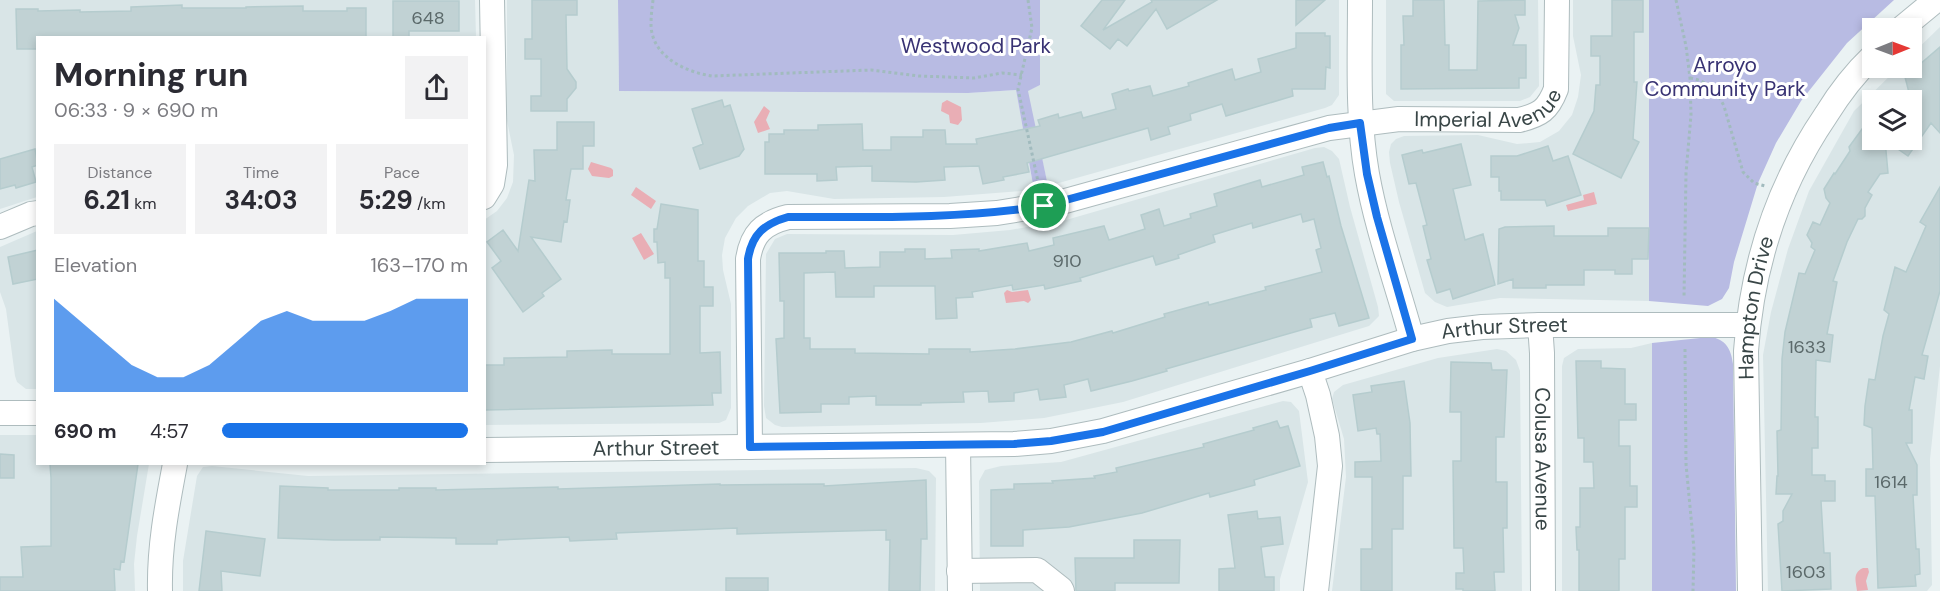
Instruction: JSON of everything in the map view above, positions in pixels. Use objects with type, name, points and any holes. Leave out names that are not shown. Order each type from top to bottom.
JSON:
[{"type":"street","points":[[486,194],[492,184],[495,165],[492,0]]},
{"type":"street","points":[[1360,0],[1360,123],[1367,174],[1412,339]]},
{"type":"street","name":"Imperial Avenue","points":[[750,447],[748,259],[754,237],[776,220],[788,217],[950,216],[997,213],[1044,206],[1329,128],[1399,119],[1519,120],[1531,117],[1542,112],[1551,102],[1556,89],[1557,0]]},
{"type":"street","points":[[1914,18],[1936,0]]},
{"type":"street","name":"Hampton Drive","points":[[1749,591],[1746,351],[1748,325],[1761,257],[1769,226],[1783,191],[1817,128],[1838,96],[1862,68]]},
{"type":"street","points":[[0,227],[36,214]]},
{"type":"street","name":"Colusa Avenue","points":[[1540,325],[1543,591]]},
{"type":"street","name":"Arthur Street","points":[[486,450],[958,445],[1059,440],[1103,432],[1412,339],[1482,327],[1748,325]]},
{"type":"street","points":[[1310,371],[1327,436],[1330,466],[1316,591]]},
{"type":"street","points":[[0,413],[36,413]]},
{"type":"street","points":[[958,445],[959,581],[1037,570],[1062,591]]},
{"type":"street","points":[[160,591],[160,552],[175,465]]},
{"type":"path","points":[[653,0],[651,26],[656,46],[679,66],[696,73],[712,76],[871,70],[919,76],[974,78],[1002,73],[1022,75]]},
{"type":"path","points":[[1028,0],[1032,28],[1018,89],[1044,206]]},
{"type":"path","points":[[1676,0],[1686,46],[1691,115],[1686,173],[1684,298]]},
{"type":"path","points":[[1690,78],[1702,80],[1719,96],[1731,126],[1743,172],[1748,178],[1762,186],[1783,191]]},
{"type":"path","points":[[1685,349],[1686,464],[1694,549],[1693,591]]},
{"type":"shaded area","points":[[0,0],[475,0],[476,36],[36,36],[36,197],[0,209]]},
{"type":"shaded area","points":[[507,0],[618,0],[619,91],[968,93],[1016,90],[1034,190],[944,197],[834,199],[787,191],[770,193],[748,206],[736,218],[725,238],[722,255],[723,270],[731,304],[731,408],[726,420],[719,423],[486,425],[486,219],[497,211],[507,198],[513,182],[514,155],[507,121]]},
{"type":"shaded area","points":[[1040,0],[1339,0],[1339,95],[1332,105],[1325,108],[1048,186],[1027,91],[1040,85]]},
{"type":"shaded area","points":[[1386,0],[1538,0],[1539,86],[1530,97],[1520,101],[1394,101],[1386,94]]},
{"type":"shaded area","points":[[1573,0],[1649,0],[1649,301],[1500,298],[1447,307],[1435,302],[1425,293],[1399,202],[1390,163],[1391,144],[1404,136],[1478,135],[1517,144],[1540,142],[1559,131],[1572,115],[1578,97],[1581,75],[1573,36]]},
{"type":"shaded area","points":[[1940,27],[1940,366],[1930,459],[1932,585],[1927,591],[1768,591],[1763,355],[1771,312],[1788,249],[1809,191],[1854,111],[1862,103],[1862,150],[1922,150],[1922,90],[1875,90],[1888,78],[1922,78],[1922,44]]},
{"type":"shaded area","points":[[947,100],[961,107],[962,120],[958,125],[950,123],[949,115],[941,111],[942,103]]},
{"type":"shaded area","points":[[764,106],[770,111],[766,120],[770,129],[758,133],[754,122]]},
{"type":"shaded area","points":[[1324,147],[1332,151],[1339,159],[1378,307],[1379,316],[1369,326],[1123,402],[1044,418],[981,423],[782,427],[766,418],[764,406],[766,254],[775,239],[787,234],[953,235],[1010,230],[1066,220]]},
{"type":"shaded area","points":[[591,162],[611,168],[613,176],[609,178],[592,176],[588,169]]},
{"type":"shaded area","points":[[636,187],[656,201],[651,209],[631,195]]},
{"type":"shaded area","points":[[1594,192],[1597,204],[1568,211],[1566,205],[1584,200],[1583,195]]},
{"type":"shaded area","points":[[36,231],[36,389],[26,389],[17,382],[15,376],[6,309],[0,292],[0,247]]},
{"type":"shaded area","points":[[641,233],[654,254],[644,260],[632,238]]},
{"type":"shaded area","points":[[1007,290],[1012,292],[1028,290],[1031,300],[1028,303],[1024,301],[1006,303],[1004,293]]},
{"type":"shaded area","points":[[1652,343],[1652,591],[1562,591],[1562,366],[1564,358],[1578,349],[1631,348]]},
{"type":"shaded area","points":[[1497,349],[1506,351],[1516,360],[1520,371],[1522,591],[1332,591],[1346,477],[1344,439],[1332,399],[1334,392],[1343,385],[1438,358]]},
{"type":"shaded area","points":[[1283,401],[1291,402],[1299,411],[1308,482],[1280,579],[1280,591],[980,591],[979,481],[985,470],[1001,466],[1061,462]]},
{"type":"shaded area","points":[[0,435],[36,435],[36,465],[149,465],[137,536],[134,564],[135,591],[0,591]]},
{"type":"shaded area","points":[[203,467],[308,476],[916,468],[929,471],[936,478],[935,591],[183,591],[183,561],[197,476]]},
{"type":"shaded area","points":[[1863,568],[1868,568],[1869,572],[1866,581],[1868,590],[1857,591],[1856,575]]},
{"type":"green space","name":"Westwood Park","points":[[618,0],[1040,0],[1040,85],[1028,91],[1048,186],[1034,190],[1016,90],[968,93],[619,91]]},
{"type":"green space","name":"Arroyo Community Park","points":[[1649,0],[1894,0],[1874,18],[1862,18],[1862,29],[1847,43],[1801,101],[1776,143],[1758,183],[1734,262],[1729,288],[1722,299],[1708,306],[1649,301]]},
{"type":"green space","points":[[1710,337],[1724,342],[1731,354],[1733,364],[1736,591],[1652,591],[1652,343]]},
{"type":"building","points":[[532,0],[577,0],[577,15],[566,15],[567,69],[576,82],[576,88],[567,99],[567,111],[531,111],[531,96],[541,96],[541,59],[525,59],[525,39],[532,39]]},
{"type":"building","points":[[1102,0],[1125,0],[1103,30],[1152,2],[1151,0],[1217,0],[1167,29],[1156,9],[1127,46],[1118,39],[1110,49],[1081,26]]},
{"type":"building","points":[[1296,0],[1325,0],[1296,25]]},
{"type":"building","points":[[1413,0],[1444,0],[1445,45],[1449,45],[1449,70],[1477,70],[1478,1],[1525,0],[1525,15],[1515,15],[1519,28],[1513,45],[1526,45],[1526,78],[1519,78],[1519,88],[1401,89],[1403,16],[1413,16]]},
{"type":"building","points":[[1612,0],[1643,0],[1643,32],[1634,32],[1634,82],[1637,82],[1633,139],[1639,142],[1621,178],[1573,154],[1594,111],[1596,85],[1600,85],[1600,56],[1591,56],[1591,36],[1612,36]]},
{"type":"building","points":[[393,1],[459,1],[459,31],[409,31],[409,36],[393,36]]},
{"type":"building","points":[[303,6],[303,11],[347,11],[347,8],[366,8],[366,36],[36,36],[36,49],[17,49],[16,9],[80,10],[80,12],[131,11],[131,7]]},
{"type":"building","points":[[1296,33],[1325,33],[1325,36],[1330,36],[1330,68],[1326,67],[1325,89],[1292,89],[1293,96],[1226,116],[1222,104],[1190,114],[1191,120],[1168,127],[1170,134],[1151,140],[1148,128],[1027,163],[1029,172],[1003,177],[1004,180],[983,184],[979,166],[944,167],[945,180],[916,182],[872,181],[872,166],[836,167],[837,180],[817,181],[817,174],[765,174],[765,142],[769,142],[769,134],[784,134],[784,130],[818,130],[818,125],[862,124],[863,150],[891,150],[891,137],[923,137],[923,130],[945,130],[946,144],[977,144],[976,139],[1040,126],[1038,120],[1058,114],[1059,118],[1081,112],[1083,118],[1116,109],[1112,94],[1128,89],[1129,91],[1150,86],[1153,96],[1189,86],[1188,83],[1232,69],[1235,80],[1261,72],[1258,59],[1296,48]]},
{"type":"building","points":[[1940,47],[1940,133],[1931,123],[1922,136],[1922,90],[1908,90],[1905,78],[1922,78],[1922,62]]},
{"type":"building","points":[[722,100],[724,107],[730,105],[744,149],[739,156],[700,169],[693,148],[703,144],[692,109]]},
{"type":"building","points":[[557,122],[594,122],[594,146],[583,146],[583,169],[571,169],[566,200],[570,200],[567,222],[564,221],[561,242],[531,237],[561,279],[542,293],[544,296],[523,312],[492,268],[501,261],[487,242],[503,230],[518,251],[529,180],[535,181],[534,150],[557,150]]},
{"type":"building","points":[[1862,129],[1862,150],[1886,150],[1888,173],[1880,174],[1868,192],[1872,195],[1865,208],[1865,216],[1858,219],[1833,281],[1837,282],[1827,334],[1833,335],[1830,362],[1816,360],[1815,417],[1818,417],[1818,448],[1812,448],[1812,475],[1825,475],[1825,481],[1835,481],[1835,501],[1821,501],[1824,553],[1830,553],[1831,589],[1782,591],[1778,524],[1783,521],[1783,511],[1792,494],[1776,494],[1777,431],[1781,430],[1782,359],[1785,332],[1799,273],[1805,274],[1815,250],[1811,247],[1812,243],[1807,235],[1813,222],[1820,225],[1830,203],[1824,189],[1850,151],[1849,147]]},
{"type":"building","points":[[1461,144],[1471,185],[1453,189],[1465,240],[1483,234],[1495,285],[1453,299],[1450,289],[1437,293],[1427,260],[1431,259],[1423,226],[1427,225],[1416,183],[1409,184],[1402,155],[1422,150],[1423,153]]},
{"type":"building","points":[[1548,146],[1553,161],[1568,156],[1581,195],[1547,206],[1545,200],[1501,200],[1499,177],[1491,177],[1491,156],[1517,156]]},
{"type":"building","points":[[35,149],[36,166],[32,167],[36,182],[16,188],[15,185],[0,189],[0,159]]},
{"type":"building","points":[[1899,150],[1912,150],[1908,156]]},
{"type":"building","points":[[1323,162],[1369,318],[1339,326],[1335,313],[1310,319],[1312,327],[1132,381],[1091,391],[1088,379],[1064,385],[1066,397],[1040,400],[1038,389],[1014,393],[1014,401],[989,402],[988,391],[963,392],[964,402],[876,405],[876,396],[849,397],[849,404],[821,404],[821,412],[780,413],[776,339],[784,338],[784,301],[780,301],[779,253],[844,251],[845,268],[880,267],[880,252],[905,252],[905,249],[925,249],[925,259],[952,258],[951,250],[979,249],[979,251],[1027,243],[1029,251],[1054,245],[1053,238],[1104,226],[1109,240],[1145,229],[1141,215],[1159,209],[1164,226],[1191,218],[1190,214],[1217,206],[1214,194],[1260,180],[1262,187],[1304,175],[1302,167]],"holes":[[[1301,214],[1303,222],[1314,219],[1321,248],[1316,250],[1322,272],[1265,287],[1266,290],[1164,314],[1165,317],[1113,333],[1112,331],[1071,342],[1015,349],[970,352],[970,349],[929,349],[929,354],[855,353],[855,349],[810,349],[810,338],[804,338],[804,273],[835,272],[836,297],[874,297],[874,286],[935,286],[936,319],[957,318],[956,298],[973,297],[972,292],[1012,285],[1013,290],[1044,285],[1045,289],[1081,281],[1080,278],[1153,256],[1156,265],[1179,258],[1178,255],[1215,242],[1213,235],[1252,223],[1253,228]]]},
{"type":"building","points":[[1940,187],[1940,291],[1922,355],[1928,356],[1924,379],[1915,377],[1909,410],[1912,410],[1912,443],[1906,443],[1917,465],[1917,495],[1913,495],[1920,574],[1915,575],[1916,586],[1878,588],[1875,496],[1866,496],[1866,469],[1873,469],[1872,428],[1864,425],[1869,379],[1875,380],[1889,314],[1884,310],[1895,267],[1906,272],[1926,226],[1920,222]]},
{"type":"building","points":[[661,204],[698,210],[698,261],[704,261],[704,287],[713,287],[713,306],[700,306],[700,353],[720,352],[721,393],[712,393],[713,405],[486,410],[486,365],[504,365],[504,358],[567,357],[567,351],[612,350],[612,354],[670,354],[670,278],[665,278],[665,262],[658,263],[657,242],[654,242],[654,229],[657,229]]},
{"type":"building","points":[[1554,226],[1554,236],[1608,236],[1608,228],[1649,228],[1648,259],[1632,259],[1632,274],[1615,274],[1615,270],[1584,270],[1584,285],[1513,288],[1513,279],[1498,284],[1499,229]]},
{"type":"building","points":[[36,250],[36,279],[13,284],[8,257]]},
{"type":"building","points":[[1576,361],[1601,361],[1601,368],[1625,369],[1625,404],[1636,404],[1636,420],[1619,420],[1619,446],[1630,446],[1630,486],[1637,486],[1637,507],[1625,507],[1625,559],[1619,559],[1619,591],[1579,591],[1579,550],[1577,550],[1576,527],[1580,527],[1580,488],[1594,488],[1593,462],[1584,462],[1584,438],[1578,438]]},
{"type":"building","points":[[1451,362],[1491,363],[1492,370],[1507,370],[1504,437],[1496,437],[1496,482],[1507,482],[1507,528],[1503,528],[1504,572],[1494,572],[1495,591],[1456,589],[1456,573],[1464,573],[1463,548],[1454,548],[1453,461],[1461,461],[1461,412],[1450,412]]},
{"type":"building","points":[[1404,381],[1410,423],[1411,476],[1403,476],[1403,529],[1392,529],[1392,591],[1361,591],[1361,549],[1372,549],[1372,477],[1355,477],[1355,462],[1381,461],[1380,434],[1377,434],[1376,428],[1358,431],[1353,395],[1372,392],[1371,386]]},
{"type":"building","points":[[1277,421],[1280,428],[1288,426],[1300,466],[1254,480],[1255,485],[1210,497],[1209,493],[1142,513],[1069,527],[1023,530],[1023,546],[991,546],[991,490],[1014,489],[1014,484],[1053,483],[1052,481],[1095,478],[1094,476],[1117,472],[1116,468],[1204,447],[1203,444]]},
{"type":"building","points":[[0,454],[14,455],[14,478],[0,478]]},
{"type":"building","points":[[50,465],[138,465],[124,562],[121,561],[120,570],[114,569],[115,591],[0,591],[0,577],[23,577],[21,547],[51,546]]},
{"type":"building","points":[[926,480],[927,539],[921,539],[920,591],[889,591],[890,540],[886,540],[886,530],[737,534],[737,528],[616,533],[617,539],[570,541],[569,537],[497,540],[497,544],[456,544],[456,538],[380,537],[380,540],[334,540],[278,538],[280,486],[328,488],[328,490],[558,487],[558,489],[720,484],[824,484],[824,486]]},
{"type":"building","points":[[1257,511],[1258,519],[1280,517],[1283,544],[1261,547],[1265,577],[1274,577],[1274,591],[1219,591],[1219,569],[1235,568],[1228,515]]},
{"type":"building","points":[[206,531],[265,539],[260,576],[221,571],[222,591],[199,591]]},
{"type":"building","points":[[1134,540],[1180,540],[1179,583],[1115,583],[1115,591],[1076,591],[1075,558],[1134,558]]},
{"type":"building","points":[[726,578],[768,578],[768,591],[726,591]]},
{"type":"route","points":[[1360,123],[1367,174],[1377,217],[1412,339],[1103,432],[1077,437],[1014,444],[750,447],[748,259],[754,237],[761,230],[776,220],[788,217],[950,216],[997,213],[1044,206],[1329,128],[1360,123]]}]
